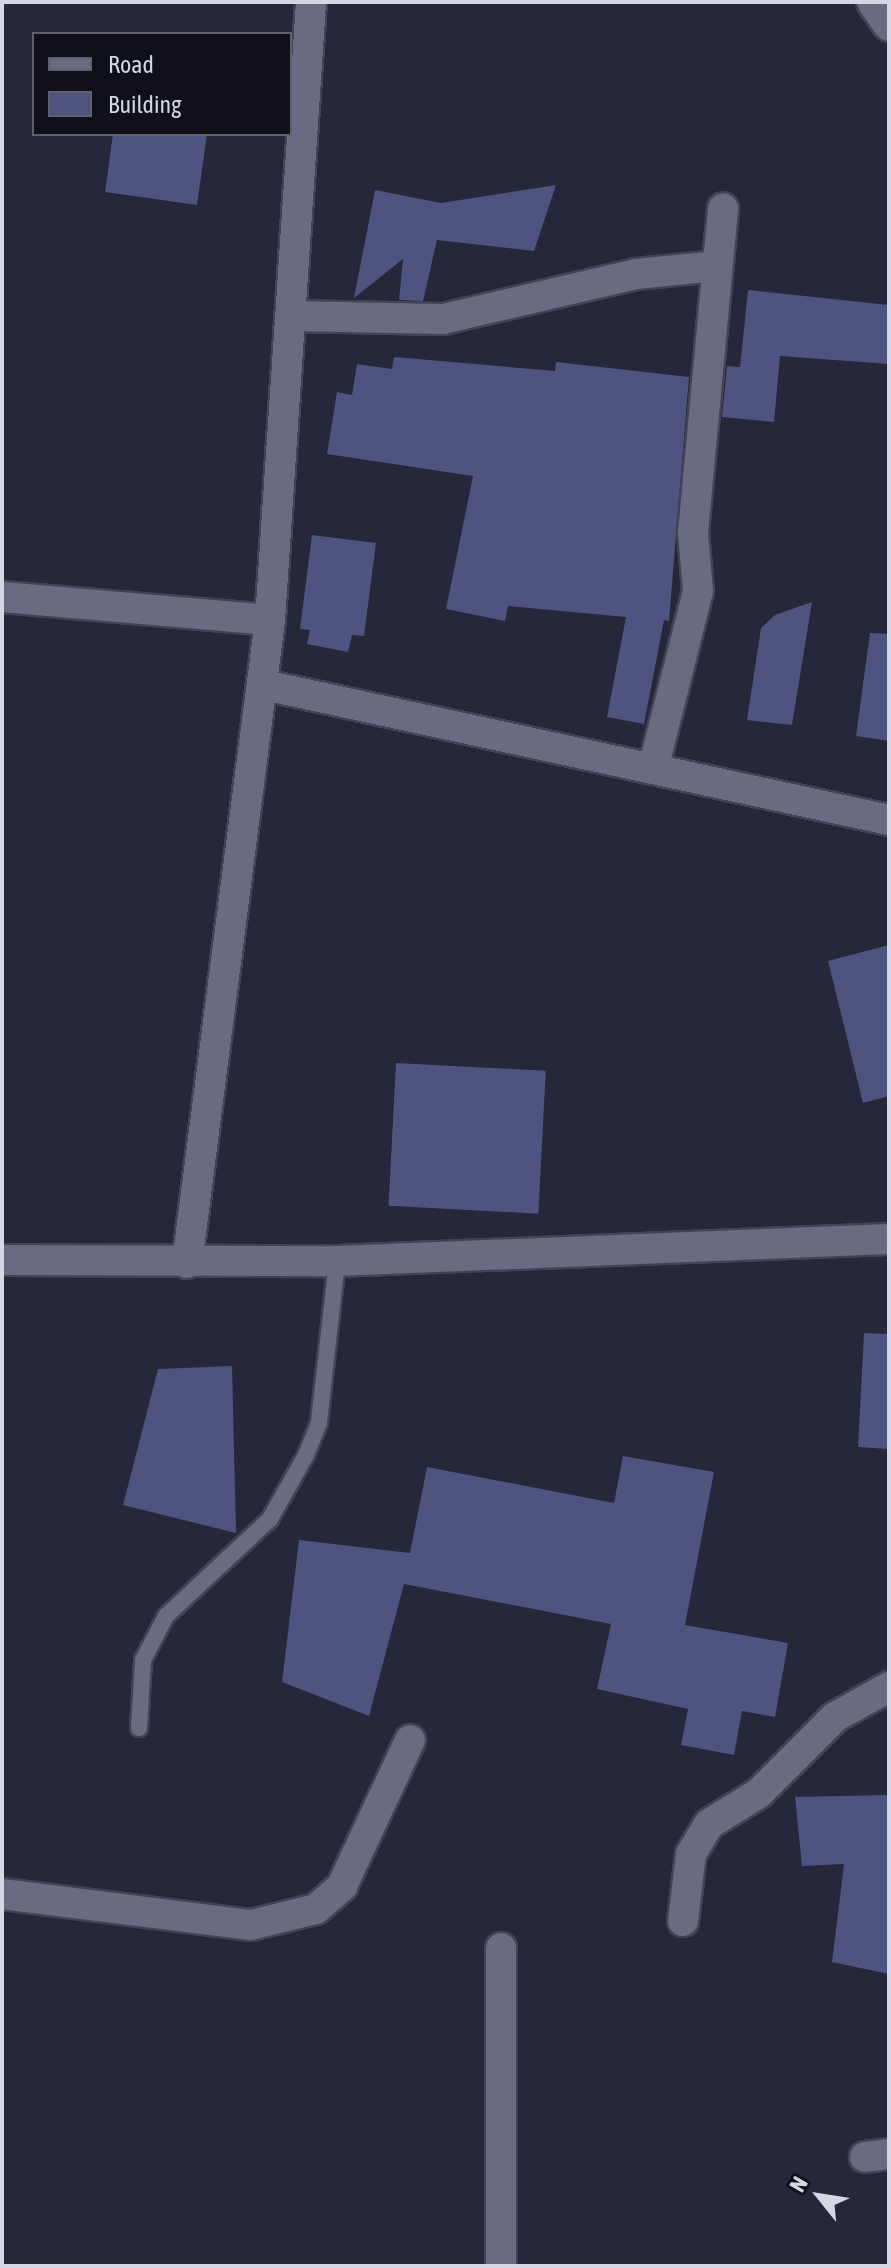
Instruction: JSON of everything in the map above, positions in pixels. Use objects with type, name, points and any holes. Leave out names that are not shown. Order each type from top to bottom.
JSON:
[{"type":"street","points":[[187,1263],[264,685],[311,2]]},
{"type":"street","points":[[872,2],[889,26]]},
{"type":"street","points":[[653,769],[698,591],[693,533],[723,208]]},
{"type":"street","points":[[290,316],[443,319],[636,274],[716,266]]},
{"type":"street","points":[[2,597],[270,620]]},
{"type":"street","points":[[264,685],[889,820]]},
{"type":"street","points":[[2,1260],[187,1263],[337,1261],[889,1239]]},
{"type":"street","points":[[683,1921],[691,1854],[709,1824],[759,1793],[835,1717],[889,1687]]},
{"type":"street","points":[[2,1894],[251,1925],[316,1909],[342,1886],[410,1740]]},
{"type":"street","points":[[501,1948],[501,2266]]},
{"type":"lane","points":[[139,1728],[143,1660],[166,1616],[270,1519],[306,1455],[319,1422],[337,1261]]},
{"type":"building","points":[[113,136],[207,136],[197,205],[105,192]]},
{"type":"building","points":[[556,185],[534,251],[437,240],[423,301],[399,300],[403,259],[354,298],[375,190],[441,203]]},
{"type":"building","points":[[748,290],[889,305],[889,364],[780,356],[774,422],[722,417],[727,366],[740,367]]},
{"type":"building","points":[[394,357],[555,371],[556,362],[689,377],[669,621],[664,620],[644,724],[607,717],[626,617],[508,606],[505,621],[446,609],[473,476],[327,454],[337,392],[352,395],[357,364],[392,369]]},
{"type":"building","points":[[312,535],[376,543],[364,636],[352,635],[348,652],[307,644],[310,630],[300,629]]},
{"type":"building","points":[[812,602],[792,725],[747,720],[761,628],[775,615]]},
{"type":"building","points":[[870,633],[889,634],[889,741],[856,736]]},
{"type":"building","points":[[889,945],[889,1096],[863,1103],[828,961]]},
{"type":"building","points":[[396,1063],[546,1071],[538,1214],[389,1206]]},
{"type":"building","points":[[864,1333],[889,1334],[889,1449],[858,1447]]},
{"type":"building","points":[[232,1366],[236,1533],[123,1505],[158,1369]]},
{"type":"building","points":[[623,1456],[714,1472],[685,1625],[788,1643],[775,1717],[742,1711],[734,1755],[681,1745],[688,1709],[597,1689],[611,1624],[404,1584],[369,1716],[282,1682],[299,1540],[410,1553],[427,1467],[614,1503]]},
{"type":"building","points":[[889,1795],[889,1974],[832,1962],[844,1864],[802,1866],[795,1797]]}]
